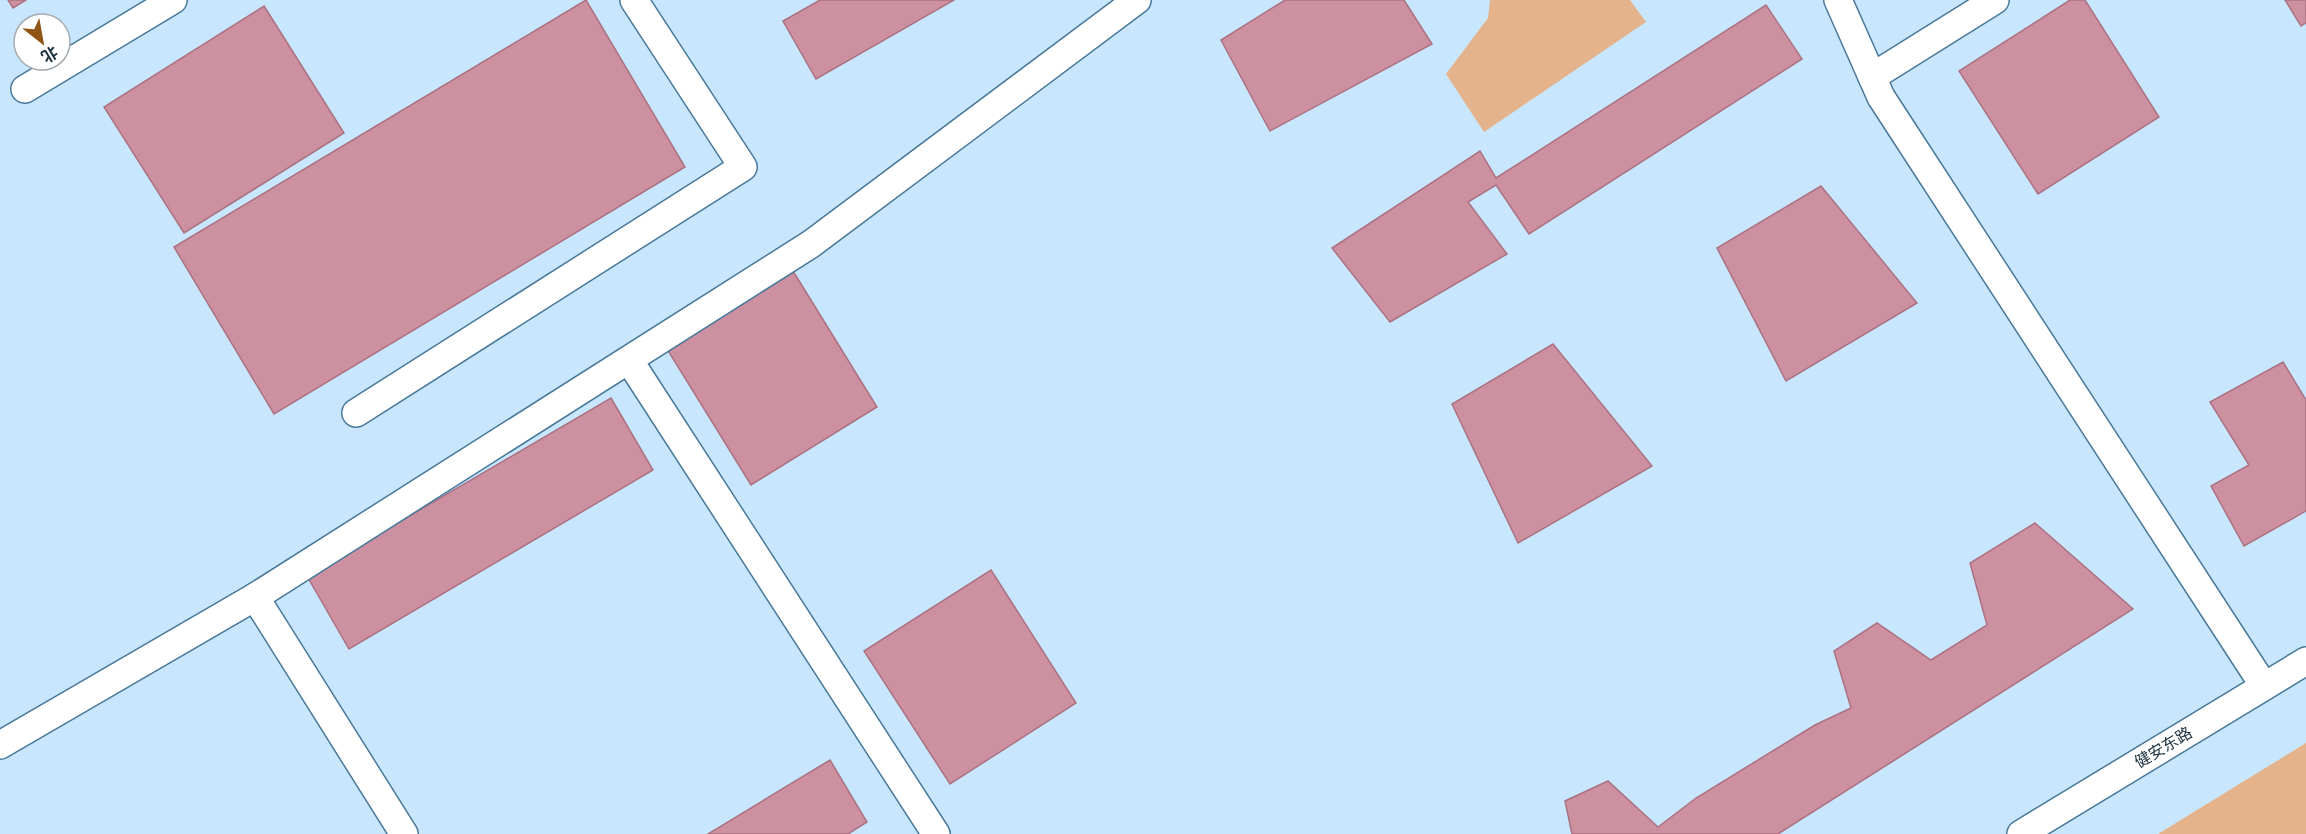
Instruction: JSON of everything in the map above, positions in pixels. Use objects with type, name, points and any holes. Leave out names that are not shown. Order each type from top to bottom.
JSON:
[{"type":"street","points":[[25,89],[173,0]]},
{"type":"street","points":[[357,413],[743,167],[634,0]]},
{"type":"street","points":[[0,745],[255,597],[811,244],[1137,0]]},
{"type":"street","points":[[1838,0],[1881,97],[2264,686]]},
{"type":"street","points":[[1872,77],[1995,0]]},
{"type":"street","points":[[629,360],[936,834]]},
{"type":"street","points":[[255,597],[404,834]]},
{"type":"street","name":"健安东路","points":[[2021,834],[2306,661]]},
{"type":"shaded area","points":[[1490,0],[1630,0],[1646,22],[1484,132],[1446,74],[1488,18]]},
{"type":"shaded area","points":[[2306,743],[2306,834],[2158,834]]},
{"type":"building","points":[[8,0],[26,0],[13,8]]},
{"type":"building","points":[[586,0],[685,167],[274,414],[174,247]]},
{"type":"building","points":[[820,0],[954,0],[816,79],[783,21]]},
{"type":"building","points":[[1285,0],[1404,0],[1432,44],[1270,131],[1221,40]]},
{"type":"building","points":[[2070,0],[2085,0],[2159,117],[2038,194],[1959,71]]},
{"type":"building","points":[[2285,0],[2306,0],[2306,23],[2301,26]]},
{"type":"building","points":[[1766,5],[1802,59],[1529,234],[1496,185],[1468,202],[1507,254],[1390,322],[1332,248],[1480,151],[1496,178]]},
{"type":"building","points":[[264,6],[344,133],[184,233],[104,107]]},
{"type":"building","points":[[1821,186],[1917,303],[1786,381],[1717,248]]},
{"type":"building","points":[[793,271],[877,407],[751,485],[667,349]]},
{"type":"building","points":[[1553,344],[1652,466],[1518,543],[1452,404]]},
{"type":"building","points":[[2283,362],[2306,400],[2306,511],[2244,546],[2211,486],[2249,465],[2210,402]]},
{"type":"building","points":[[611,398],[653,470],[349,649],[307,576]]},
{"type":"building","points":[[2035,523],[2133,609],[1778,834],[1572,834],[1565,801],[1608,781],[1658,827],[1696,798],[1815,725],[1851,708],[1834,651],[1877,623],[1931,660],[1987,625],[1970,563]]},
{"type":"building","points":[[991,570],[1076,703],[950,784],[864,651]]},
{"type":"building","points":[[830,760],[867,822],[848,834],[708,834]]}]
